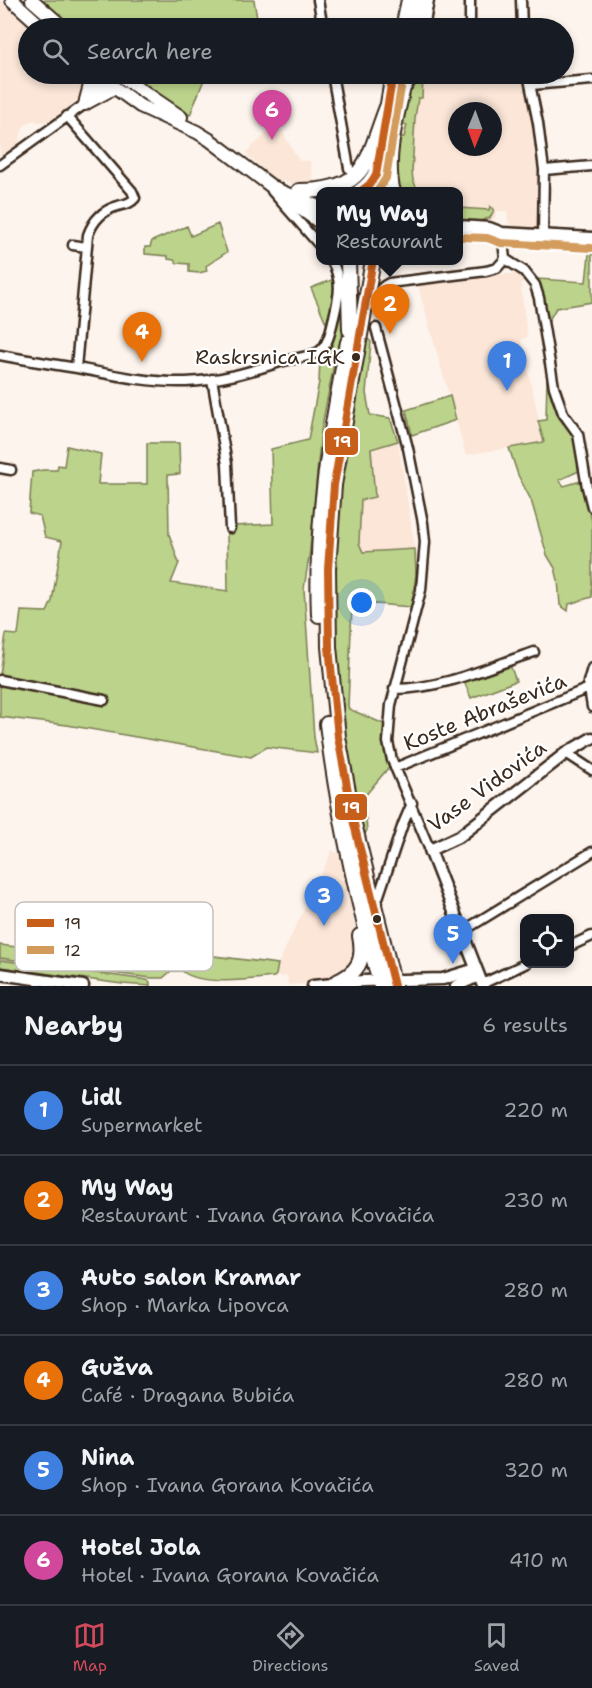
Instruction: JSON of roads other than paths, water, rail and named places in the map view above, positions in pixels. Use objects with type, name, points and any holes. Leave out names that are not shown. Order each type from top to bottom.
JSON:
[{"type":"main road","points":[[12,0],[32,18]]},
{"type":"main road","points":[[32,0],[53,18]]},
{"type":"main road","points":[[405,18],[409,0]]},
{"type":"main road","points":[[416,18],[419,0]]},
{"type":"main road","points":[[85,104],[88,84]]},
{"type":"main road","points":[[85,104],[103,84]]},
{"type":"main road","points":[[110,84],[140,106],[197,132],[228,152],[272,188],[316,219]]},
{"type":"main road","points":[[133,84],[174,114],[228,143],[276,182],[316,195]]},
{"type":"main road","points":[[366,187],[376,175],[391,84]]},
{"type":"main road","points":[[392,187],[390,158],[404,84]]},
{"type":"main road","points":[[337,187],[356,176],[371,153],[387,107]]},
{"type":"main road","points":[[272,188],[316,206]]},
{"type":"main road","points":[[299,191],[316,190]]},
{"type":"main road","points":[[348,265],[350,330]]},
{"type":"main road","points":[[361,265],[323,490],[318,579],[322,682],[332,761],[357,896],[386,983]]},
{"type":"main road","points":[[372,265],[334,485],[328,605],[331,678],[338,737],[356,832],[375,910],[386,983]]},
{"type":"main road","points":[[335,983],[353,973],[361,956],[362,946],[356,917],[357,896]]},
{"type":"street","points":[[318,0],[321,18]]},
{"type":"street","points":[[426,18],[429,0]]},
{"type":"street","points":[[470,0],[470,18]]},
{"type":"street","points":[[521,0],[522,18]]},
{"type":"street","points":[[574,81],[592,80]]},
{"type":"street","points":[[334,84],[350,168]]},
{"type":"street","points":[[401,97],[409,84]]},
{"type":"street","points":[[543,84],[531,85],[544,170],[543,235]]},
{"type":"street","points":[[0,165],[85,104]]},
{"type":"street","points":[[68,116],[132,191],[135,198],[130,203],[113,207],[99,216],[89,231],[76,368]]},
{"type":"street","points":[[544,170],[592,166]]},
{"type":"street","points":[[272,188],[295,219],[304,225],[316,241]]},
{"type":"street","points":[[463,226],[489,228],[502,233]]},
{"type":"street","points":[[463,233],[592,238]]},
{"type":"street","points":[[502,233],[506,259],[524,271],[535,285],[554,387],[563,412],[579,434],[592,507]]},
{"type":"street","points":[[73,245],[86,247]]},
{"type":"street","points":[[379,303],[377,297],[380,289],[389,283],[486,271],[495,269],[506,259]]},
{"type":"street","points":[[0,356],[168,382],[189,382],[249,373],[293,358],[314,354],[322,348],[330,332],[339,295],[338,275],[333,265]]},
{"type":"street","points":[[376,328],[408,448],[425,542],[421,590],[394,689],[388,731],[390,751],[480,979]]},
{"type":"street","points":[[212,379],[229,478],[230,528]]},
{"type":"street","points":[[0,468],[11,470]]},
{"type":"street","points":[[394,689],[407,689],[442,682],[534,652]]},
{"type":"street","points":[[592,668],[589,688],[592,707]]},
{"type":"street","points":[[0,680],[104,700]]},
{"type":"street","name":"Koste Abraševića","points":[[395,768],[589,688]]},
{"type":"street","name":"Vase Vidovića","points":[[430,850],[460,836],[566,753],[592,738]]},
{"type":"street","name":"Vase Vidovića","points":[[566,753],[592,770]]},
{"type":"street","points":[[375,910],[378,895],[412,803]]},
{"type":"street","points":[[462,931],[592,852]]},
{"type":"street","points":[[574,944],[592,936]]},
{"type":"street","points":[[456,986],[520,965]]},
{"type":"street","points":[[0,974],[83,986]]},
{"type":"street","points":[[313,986],[335,983],[480,979]]},
{"type":"place","name":"Hotel Jola","points":[[272,140]]},
{"type":"place","name":"My Way","points":[[390,334]]},
{"type":"place","name":"Raskrsnica IGK","points":[[356,357]]},
{"type":"place","name":"Gužva","points":[[142,362]]},
{"type":"place","name":"Lidl","points":[[507,391]]},
{"type":"place","name":"Auto salon Kramar","points":[[324,926]]},
{"type":"place","name":"Nina","points":[[453,964]]}]
